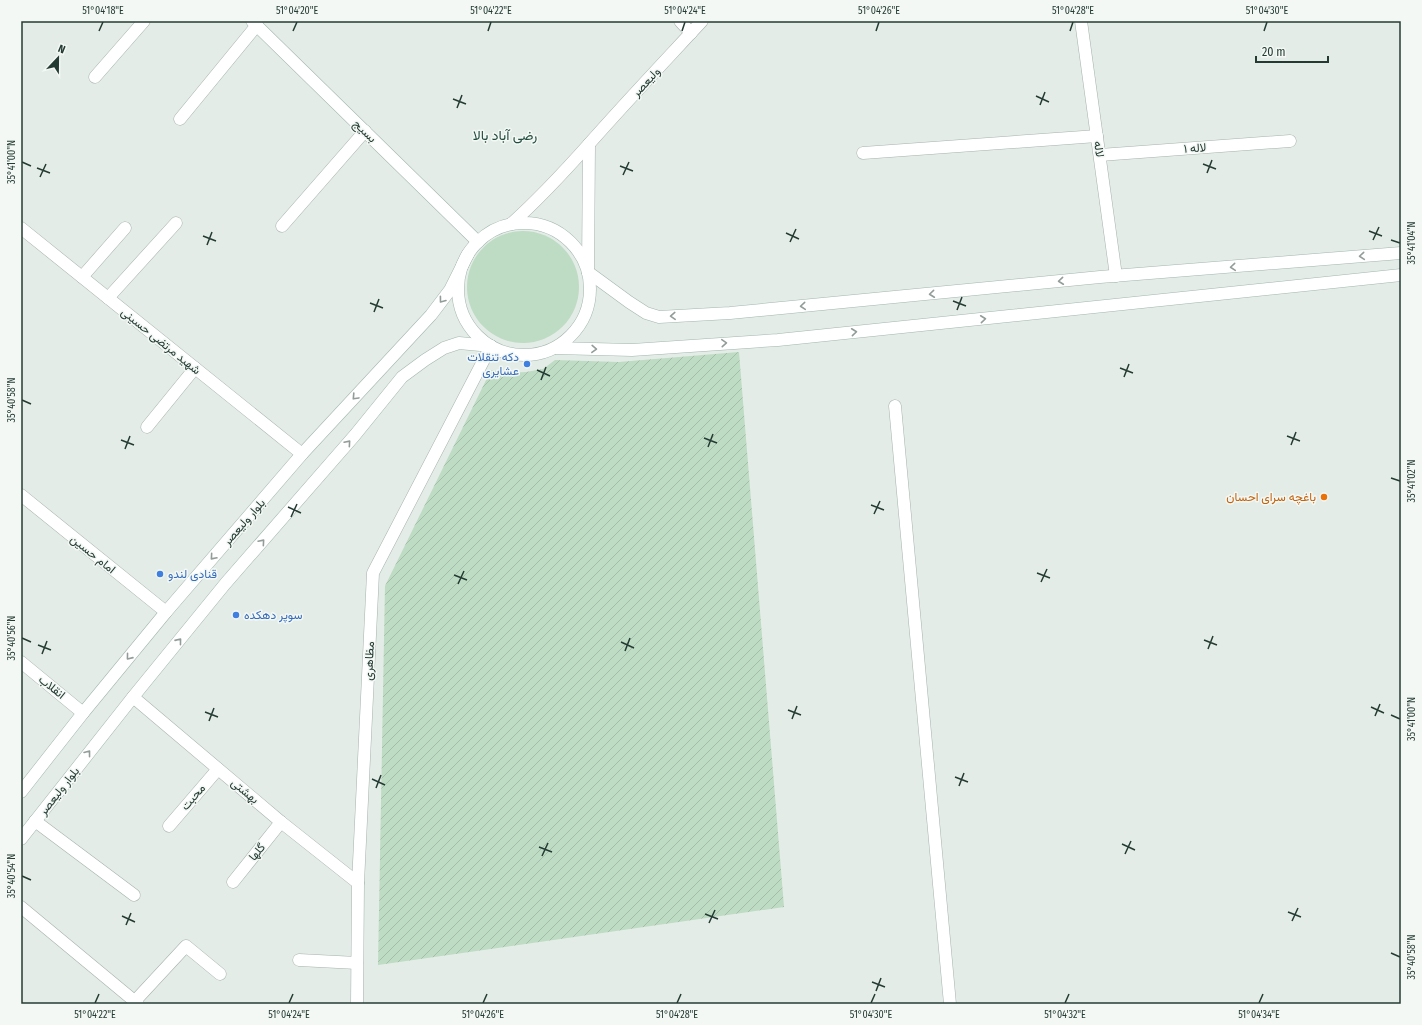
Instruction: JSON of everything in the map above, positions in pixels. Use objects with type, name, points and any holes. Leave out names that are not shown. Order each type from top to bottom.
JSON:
[{"type":"street","points":[[95,77],[144,21]]},
{"type":"street","points":[[680,21],[691,33]]},
{"type":"street","name":"ولیعصر","points":[[511,224],[537,201],[702,21]]},
{"type":"street","name":"لاله","points":[[1081,21],[1116,276]]},
{"type":"street","points":[[180,119],[254,23]]},
{"type":"street","name":"بسیج","points":[[254,23],[478,242]]},
{"type":"street","points":[[282,226],[366,131]]},
{"type":"street","points":[[863,153],[1097,136]]},
{"type":"street","name":"لاله ۱","points":[[1100,155],[1290,141]]},
{"type":"street","points":[[555,348],[573,334],[585,316],[590,294],[588,272],[589,144]]},
{"type":"street","points":[[108,298],[176,223]]},
{"type":"street","points":[[1401,253],[1116,276],[730,313],[659,317],[646,313],[588,272],[580,254],[567,239],[550,229],[531,224],[511,224],[494,231],[478,242],[468,254],[462,268],[459,283],[459,298],[462,312],[469,326],[479,337],[491,346],[512,354],[534,354],[555,348],[632,350],[778,340],[1401,275]]},
{"type":"street","name":"شهید مرتضی حسینی","points":[[21,228],[302,454]]},
{"type":"street","points":[[82,277],[125,228]]},
{"type":"street","name":"بلوار ولیعصر","points":[[21,792],[166,612],[302,454],[431,315],[450,290],[468,254]]},
{"type":"street","name":"بلوار ولیعصر","points":[[21,839],[133,697],[226,584],[350,441],[402,377],[444,348],[459,343],[491,346]]},
{"type":"street","name":"مظاهری","points":[[357,1004],[358,883],[373,573],[491,346]]},
{"type":"street","points":[[147,428],[195,368]]},
{"type":"street","points":[[895,406],[950,1004]]},
{"type":"street","name":"امام حسین","points":[[21,495],[166,612]]},
{"type":"street","name":"انقلاب","points":[[21,662],[84,713]]},
{"type":"street","name":"بهشتی","points":[[133,697],[281,822],[358,883]]},
{"type":"street","name":"محبت","points":[[169,826],[218,769]]},
{"type":"street","points":[[35,821],[134,895]]},
{"type":"street","name":"گلها","points":[[233,882],[281,822]]},
{"type":"street","points":[[21,906],[137,1003],[186,946],[220,974]]},
{"type":"street","points":[[299,960],[358,963]]},
{"type":"green space","points":[[523,231],[544,235],[563,247],[575,266],[579,287],[575,308],[563,327],[544,339],[523,343],[502,339],[483,327],[471,308],[467,287],[471,266],[483,247],[502,235]]},
{"type":"green space","points":[[739,352],[784,907],[378,965],[385,586],[491,370],[508,373],[526,372],[543,369],[555,360],[619,362]]},
{"type":"place","name":"دکه تنقلات عشایری","points":[[527,364]]},
{"type":"place","name":"باغچه سرای احسان","points":[[1324,497]]},
{"type":"place","name":"قنادی لندو","points":[[160,574]]},
{"type":"place","name":"سوپر دهکده","points":[[236,615]]},
{"type":"district","name":"رضی آباد بالا","points":[[505,135]]}]
